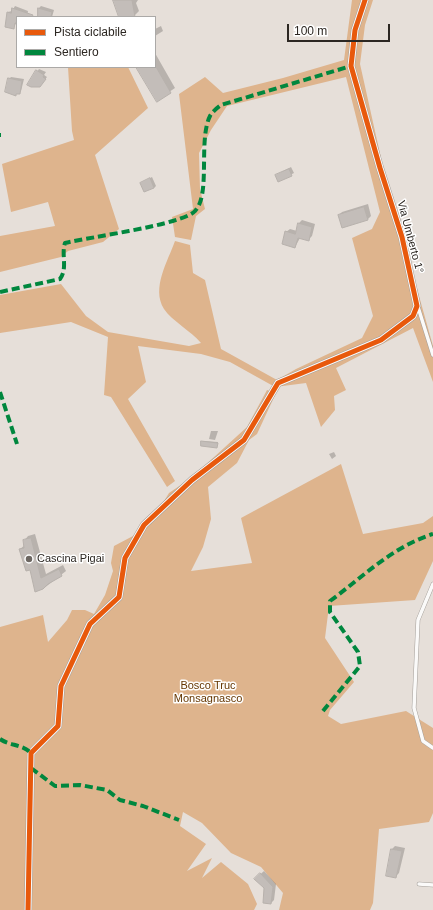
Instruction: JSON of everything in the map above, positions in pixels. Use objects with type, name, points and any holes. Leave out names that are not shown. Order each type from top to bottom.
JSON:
[{"type":"street","name":"Via Umberto 1°","points":[[365,0],[355,30],[351,66],[380,168],[402,237],[417,306]]},
{"type":"street","points":[[28,910],[31,752],[58,726],[61,686],[90,624],[119,597],[125,558],[144,525],[192,480],[244,440],[278,383],[381,340],[413,316],[417,306]]},
{"type":"lane","points":[[417,306],[433,355]]},
{"type":"lane","points":[[433,584],[418,620],[414,708],[423,741],[433,748]]},
{"type":"lane","points":[[419,884],[433,885]]},
{"type":"green space","points":[[352,0],[373,0],[365,25],[360,64],[383,167],[433,346],[433,382],[413,328],[336,368],[346,390],[334,396],[335,410],[321,427],[306,383],[275,387],[230,362],[201,354],[138,346],[146,382],[128,399],[175,481],[167,487],[111,397],[104,395],[108,337],[71,322],[0,333],[0,295],[61,284],[86,316],[108,332],[189,346],[201,343],[167,313],[160,301],[159,292],[162,275],[175,241],[190,245],[193,273],[205,280],[221,349],[277,380],[296,369],[362,338],[373,316],[352,238],[372,229],[380,212],[346,77],[227,106],[211,130],[199,153],[200,189],[205,209],[196,216],[191,240],[175,237],[172,217],[193,209],[179,94],[205,77],[223,93],[283,78],[344,60]]},
{"type":"green space","points":[[68,68],[128,68],[148,108],[95,155],[119,229],[103,242],[68,251],[61,257],[0,272],[0,236],[55,226],[48,202],[11,212],[2,164],[74,140],[72,131]]},
{"type":"green space","name":"Bosco Truc Monsagnasco","points":[[267,390],[276,393],[257,434],[249,440],[237,463],[208,487],[211,519],[203,547],[191,571],[252,563],[241,518],[341,464],[363,534],[423,523],[433,516],[433,561],[415,600],[329,606],[325,638],[354,682],[330,710],[328,716],[341,724],[406,711],[433,728],[433,813],[429,822],[379,829],[373,903],[370,910],[279,910],[283,893],[261,867],[231,853],[202,823],[183,812],[180,826],[206,844],[187,871],[212,858],[202,878],[221,862],[248,884],[257,904],[254,910],[0,910],[0,627],[43,615],[48,642],[67,620],[72,610],[85,610],[94,614],[105,595],[113,571],[111,563],[114,546],[133,536],[161,506],[169,493],[191,478],[247,427]]},
{"type":"building","points":[[113,0],[132,0],[135,16],[119,16]]},
{"type":"building","points":[[12,8],[33,15],[16,16],[14,29],[5,27],[7,12],[11,13]]},
{"type":"building","points":[[38,8],[52,12],[51,16],[38,16]]},
{"type":"building","points":[[156,67],[171,93],[157,102],[137,68]]},
{"type":"building","points":[[36,70],[44,75],[43,77],[46,79],[40,87],[31,87],[27,85]]},
{"type":"building","points":[[8,78],[22,81],[20,94],[16,94],[16,96],[5,92]]},
{"type":"building","points":[[289,169],[292,176],[278,182],[275,175]]},
{"type":"building","points":[[150,178],[154,188],[144,192],[140,183]]},
{"type":"building","points":[[364,207],[368,220],[342,228],[338,215]]},
{"type":"building","points":[[298,223],[312,227],[309,241],[298,238],[295,248],[282,244],[285,231],[295,234]]},
{"type":"building","points":[[201,441],[218,443],[217,448],[201,446]]},
{"type":"building","name":"Cascina Pigai","points":[[31,538],[41,578],[59,569],[62,576],[48,584],[43,589],[35,592],[30,570],[26,571],[19,549],[24,548],[23,540]]},
{"type":"building","points":[[391,849],[402,851],[396,878],[386,876]]},
{"type":"building","points":[[260,873],[273,887],[271,904],[263,903],[264,888],[254,879]]},
{"type":"marked path","points":[[0,292],[60,279],[64,270],[65,243],[154,226],[187,216],[195,211],[200,203],[204,180],[205,139],[207,126],[210,116],[221,105],[351,66]]},
{"type":"marked path","points":[[0,392],[17,444]]},
{"type":"marked path","points":[[323,711],[360,666],[358,652],[330,612],[330,601],[391,554],[404,546],[433,534]]},
{"type":"marked path","points":[[0,739],[24,748],[31,753]]},
{"type":"marked path","points":[[31,768],[55,786],[80,785],[107,790],[120,800],[143,806],[179,820]]},
{"type":"cycle path","points":[[28,910],[31,753],[58,726],[61,686],[90,624],[119,597],[125,558],[144,525],[192,480],[244,440],[278,383],[381,340],[413,316],[417,306],[402,237],[380,168],[351,66],[355,30],[365,0]]},
{"type":"place","name":"Cascina Pigai","points":[[29,559]]}]
